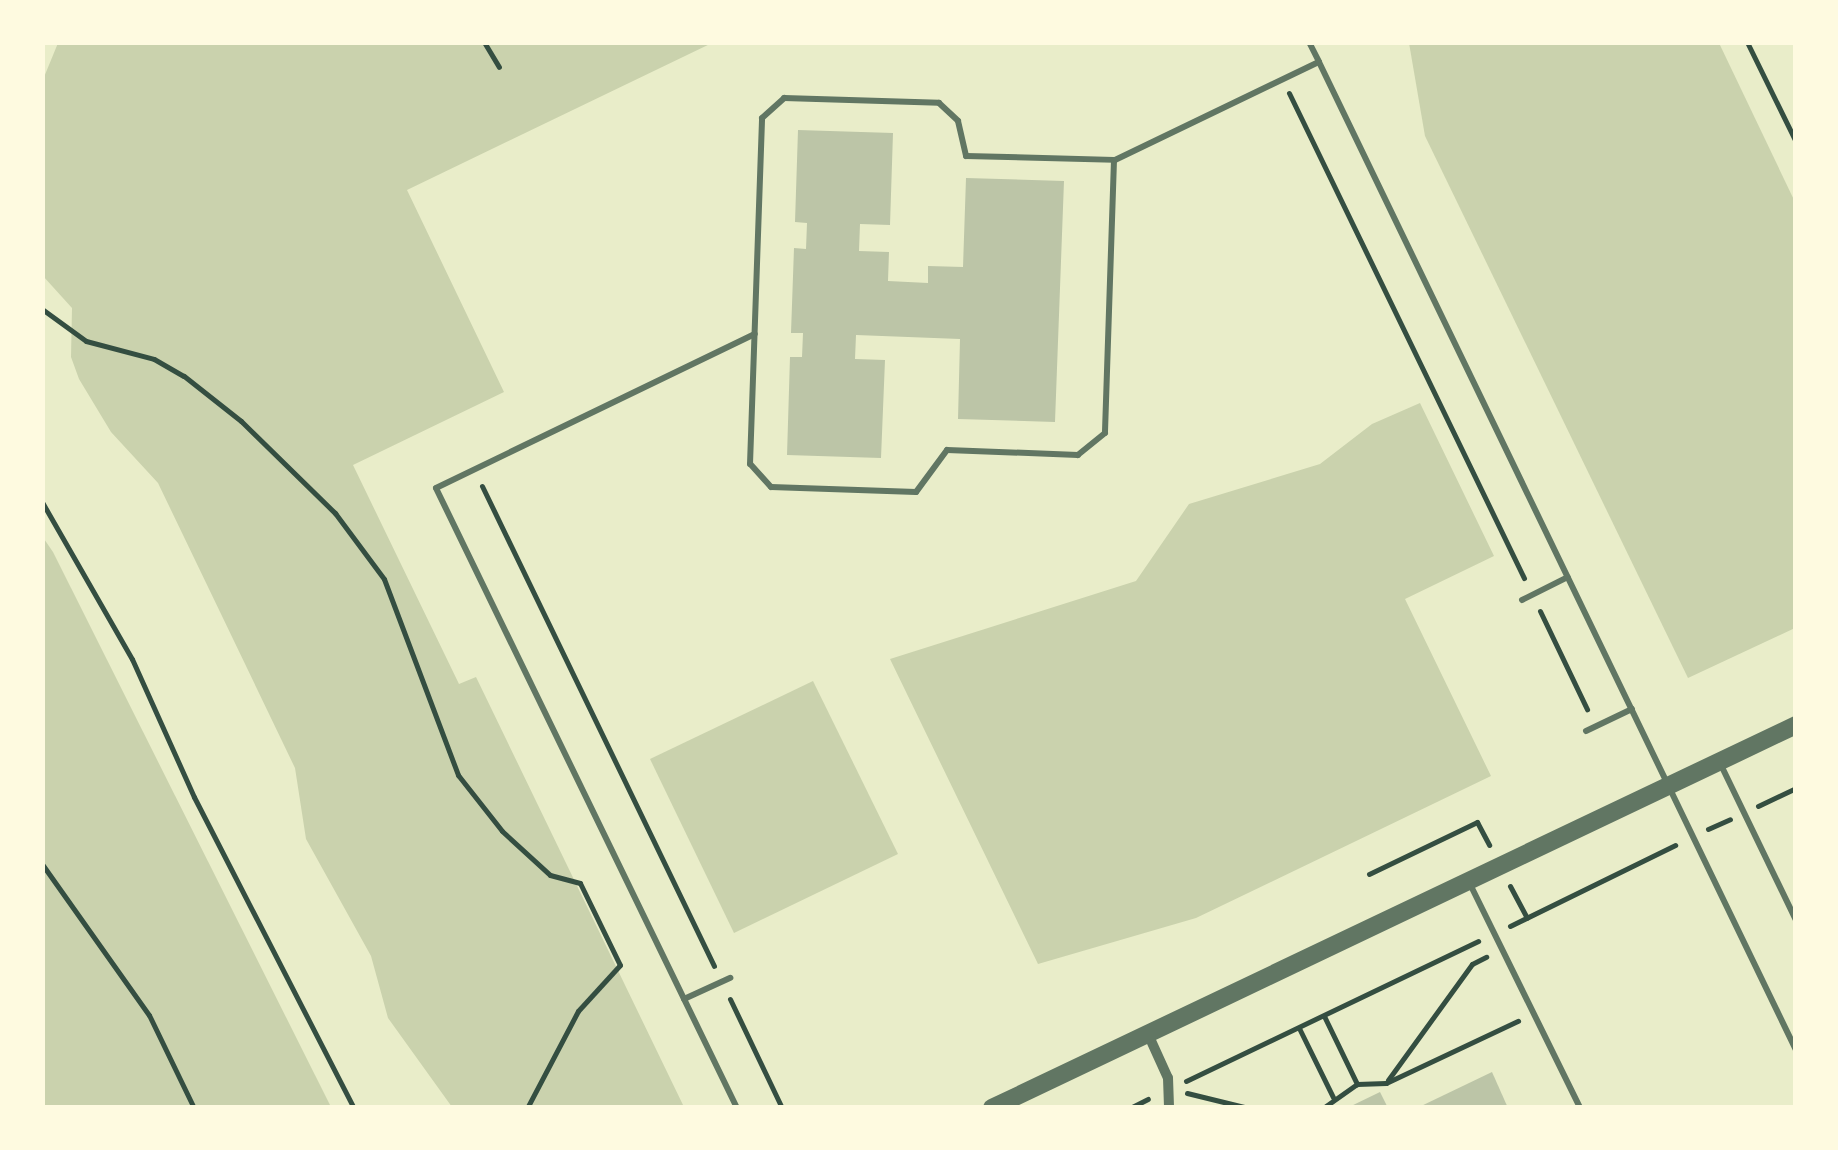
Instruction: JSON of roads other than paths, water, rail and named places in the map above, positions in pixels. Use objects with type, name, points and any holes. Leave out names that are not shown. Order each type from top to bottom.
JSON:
[{"type":"street","points":[[992,1108],[1796,725]]},
{"type":"street","points":[[1148,1034],[1169,1089],[1169,1108]]},
{"type":"lane","points":[[1310,42],[1796,1050]]},
{"type":"lane","points":[[1114,160],[1105,433],[1078,454],[947,450],[916,492],[771,487],[750,464],[762,118],[784,98],[939,104],[958,122],[966,156],[1114,160],[1319,62]]},
{"type":"lane","points":[[737,1108],[436,488],[755,334]]},
{"type":"lane","points":[[1522,600],[1568,577]]},
{"type":"lane","points":[[1586,731],[1632,709]]},
{"type":"lane","points":[[1719,761],[1796,920]]},
{"type":"lane","points":[[1468,880],[1580,1108]]},
{"type":"lane","points":[[684,999],[726,979]]}]
